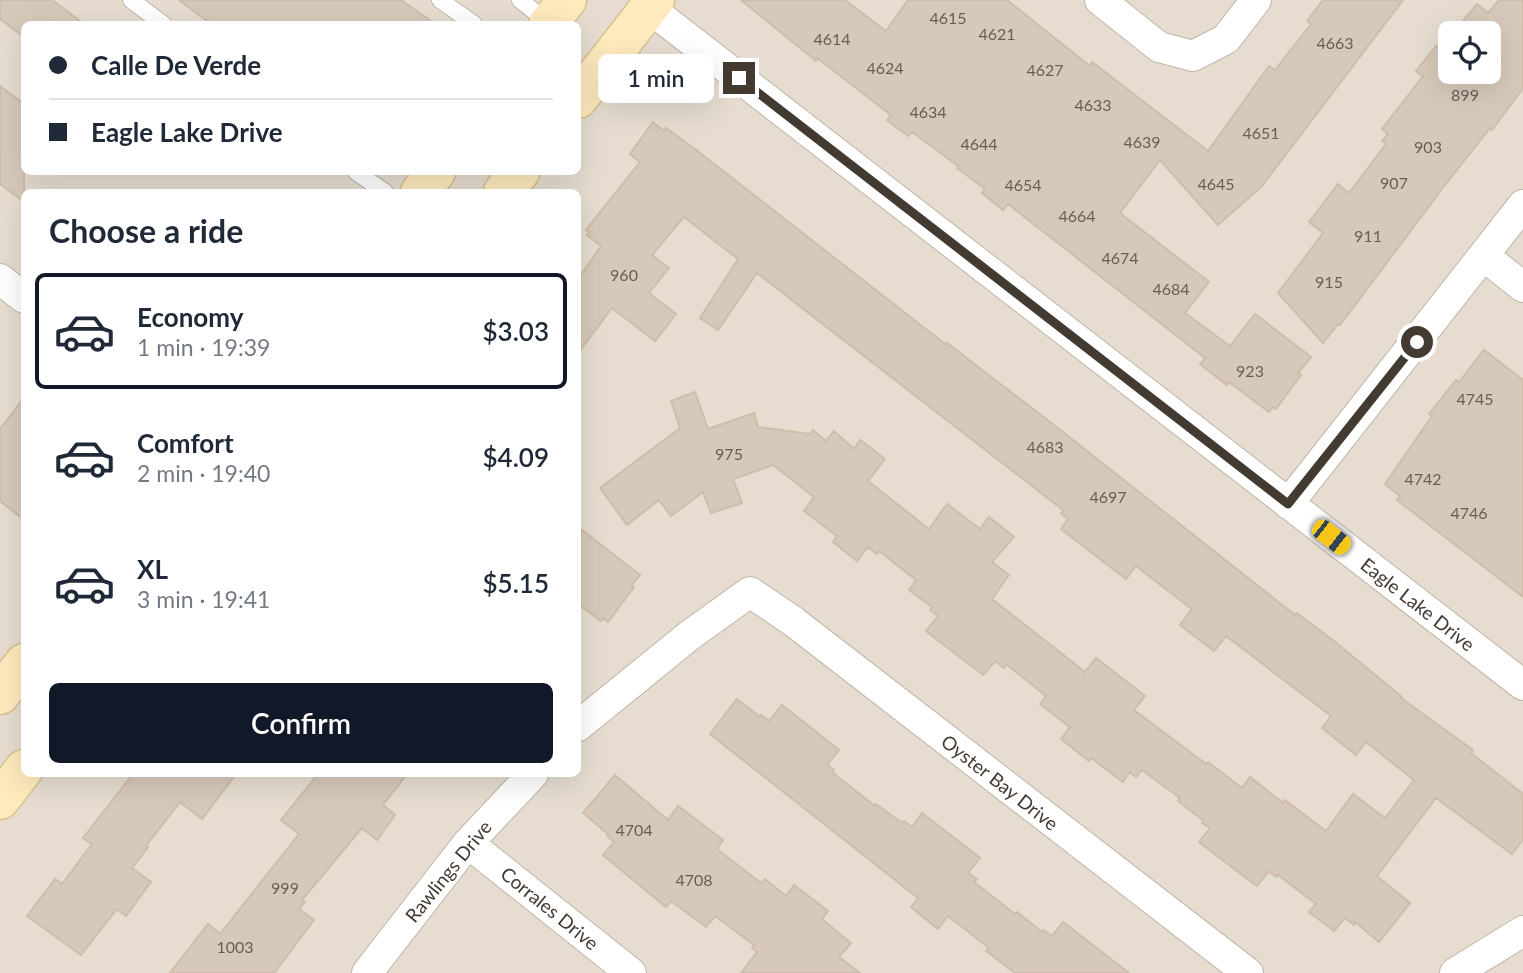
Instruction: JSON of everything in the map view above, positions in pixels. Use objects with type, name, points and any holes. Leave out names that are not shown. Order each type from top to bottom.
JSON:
[{"type":"main road","points":[[581,95],[652,4]]},
{"type":"main road","points":[[506,189],[517,175]]},
{"type":"main road","points":[[0,695],[21,667]]},
{"type":"main road","points":[[0,800],[21,773]]},
{"type":"street","points":[[1100,0],[1159,47],[1193,56],[1226,39],[1256,0]]},
{"type":"street","name":"Eagle Lake Drive","points":[[652,4],[1288,504],[1523,685]]},
{"type":"street","points":[[1288,504],[1523,205]]},
{"type":"street","points":[[1484,256],[1523,287]]},
{"type":"street","points":[[0,279],[21,296]]},
{"type":"street","name":"Oyster Bay Drive","points":[[581,724],[690,635],[750,592],[794,622],[1248,973]]},
{"type":"street","name":"Rawlings Drive","points":[[367,973],[468,843],[530,777]]},
{"type":"street","name":"Corrales Drive","points":[[468,843],[631,973]]},
{"type":"street","points":[[1455,973],[1523,931]]},
{"type":"lane","points":[[131,0],[159,21]]},
{"type":"lane","points":[[440,0],[470,21]]},
{"type":"lane","points":[[360,175],[381,189]]},
{"type":"shaded area","points":[[0,0],[1523,0],[1523,973],[0,973]]},
{"type":"building","points":[[0,0],[52,0],[80,21],[21,21],[21,35],[0,19]]},
{"type":"building","points":[[179,0],[401,0],[431,21],[207,21]]},
{"type":"building","points":[[741,0],[845,0],[886,31],[908,0],[1007,0],[1090,66],[1092,62],[1208,151],[1269,66],[1275,70],[1311,24],[1307,21],[1323,0],[1403,0],[1262,186],[1218,225],[1160,160],[1120,213],[1209,282],[1185,313],[1230,346],[1255,314],[1311,357],[1298,373],[1301,375],[1276,409],[1273,407],[1269,412],[1229,382],[1227,385],[1200,364],[1205,358],[1008,204],[1003,210],[982,193],[985,189],[957,168],[958,166],[912,132],[908,136],[887,120],[891,115],[817,58],[816,61]]},
{"type":"building","points":[[1499,0],[1523,0],[1523,88],[1442,189],[1340,325],[1338,324],[1323,343],[1278,293],[1323,233],[1309,222],[1338,184],[1349,193],[1386,144],[1382,141],[1388,134],[1382,129],[1423,76],[1416,71],[1436,46],[1438,84],[1501,84],[1501,21],[1463,21],[1477,4],[1488,13]]},
{"type":"building","points":[[0,86],[21,102],[21,175],[24,175],[24,189],[21,189],[21,200],[0,184]]},
{"type":"building","points":[[653,122],[664,131],[666,128],[1054,425],[1295,615],[1297,613],[1334,641],[1401,698],[1473,750],[1471,753],[1523,794],[1523,839],[1512,854],[1436,798],[1377,876],[1410,903],[1379,942],[1355,922],[1354,925],[1345,918],[1334,931],[1309,912],[1316,904],[1278,875],[1276,877],[1269,871],[1257,886],[1199,842],[1210,828],[1178,801],[1180,798],[1142,770],[1136,777],[1130,772],[1123,782],[1091,758],[1089,761],[1061,739],[1070,727],[1040,704],[1046,696],[1006,664],[1004,668],[995,661],[983,675],[926,631],[938,616],[930,610],[932,607],[909,590],[916,580],[879,551],[877,554],[868,547],[857,561],[833,542],[837,536],[804,511],[814,497],[773,465],[733,479],[742,503],[711,513],[703,492],[671,516],[659,500],[627,525],[600,488],[680,428],[671,401],[695,392],[708,429],[754,413],[758,427],[810,434],[813,430],[826,441],[834,431],[854,449],[860,440],[885,459],[868,481],[929,529],[947,504],[980,529],[989,517],[1014,537],[992,562],[1009,575],[992,599],[1085,672],[1096,658],[1145,696],[1134,710],[1242,788],[1250,777],[1326,831],[1353,794],[1385,818],[1414,780],[1366,742],[1356,755],[1322,728],[1331,716],[1226,636],[1214,651],[1180,625],[1192,609],[1136,566],[1126,579],[1061,529],[1068,519],[1061,513],[1063,510],[757,273],[718,330],[700,318],[738,259],[684,217],[652,255],[669,268],[649,293],[676,314],[655,341],[612,308],[581,349],[581,275],[601,246],[587,235],[589,232],[586,230],[640,162],[630,154]]},
{"type":"building","points":[[1484,350],[1523,380],[1523,597],[1397,500],[1400,496],[1385,484],[1432,416],[1429,414]]},
{"type":"building","points":[[21,402],[21,518],[0,501],[0,429]]},
{"type":"building","points":[[581,529],[640,575],[608,622],[603,618],[601,621],[581,606]]},
{"type":"building","points":[[737,699],[769,721],[782,705],[839,750],[827,765],[834,770],[833,773],[875,806],[876,804],[912,827],[922,813],[980,858],[968,873],[977,879],[974,882],[1015,914],[1017,912],[1042,932],[1044,930],[1052,936],[1063,922],[1129,973],[1015,973],[986,951],[989,948],[948,916],[938,929],[911,907],[918,898],[710,734]]},
{"type":"building","points":[[615,775],[668,820],[678,806],[723,840],[717,849],[761,883],[765,879],[786,896],[794,885],[828,911],[822,919],[851,943],[839,957],[860,973],[741,973],[757,952],[752,948],[754,945],[715,916],[706,927],[671,901],[666,907],[603,855],[614,842],[583,813]]},
{"type":"building","points":[[131,777],[234,777],[202,819],[180,802],[132,868],[151,882],[126,916],[117,909],[81,955],[27,916],[55,879],[62,884],[92,844],[83,838]]},
{"type":"building","points":[[316,777],[405,777],[383,805],[395,815],[377,840],[362,828],[302,900],[305,902],[299,909],[314,920],[274,973],[170,973],[208,924],[220,934],[299,834],[281,820]]},
{"type":"route","points":[[739,78],[1288,504],[1417,342]]}]
